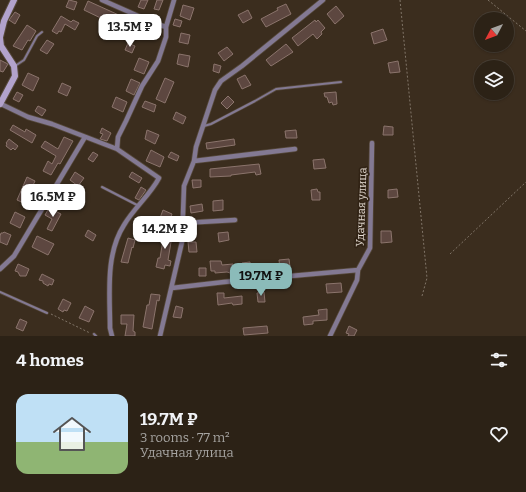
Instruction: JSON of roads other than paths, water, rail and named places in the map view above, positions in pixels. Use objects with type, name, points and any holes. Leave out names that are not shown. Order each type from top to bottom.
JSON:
[{"type":"street","points":[[14,0],[2,20],[0,37],[1,46],[14,66],[15,76],[0,104],[28,117],[52,124],[117,150],[159,178],[154,188],[124,225],[115,242],[110,277],[110,328],[112,336]]},
{"type":"street","points":[[102,0],[166,27]]},
{"type":"street","points":[[117,150],[118,137],[142,86],[158,61],[166,37],[166,27],[174,0]]},
{"type":"street","points":[[160,336],[182,242],[184,186],[194,161],[196,148],[215,90],[221,81],[242,66],[323,0]]},
{"type":"street","points":[[0,269],[14,256],[85,137]]},
{"type":"street","name":"Удачная улица","points":[[330,336],[357,280],[358,270],[370,248],[372,143]]},
{"type":"street","points":[[194,161],[295,149]]},
{"type":"street","points":[[183,224],[235,220]]},
{"type":"street","points":[[172,288],[358,270]]},
{"type":"lane","points":[[14,66],[24,60],[37,36],[42,32]]},
{"type":"lane","points":[[204,126],[211,124],[276,89],[341,82]]},
{"type":"lane","points":[[102,187],[139,206]]},
{"type":"lane","points":[[0,292],[47,312]]}]
